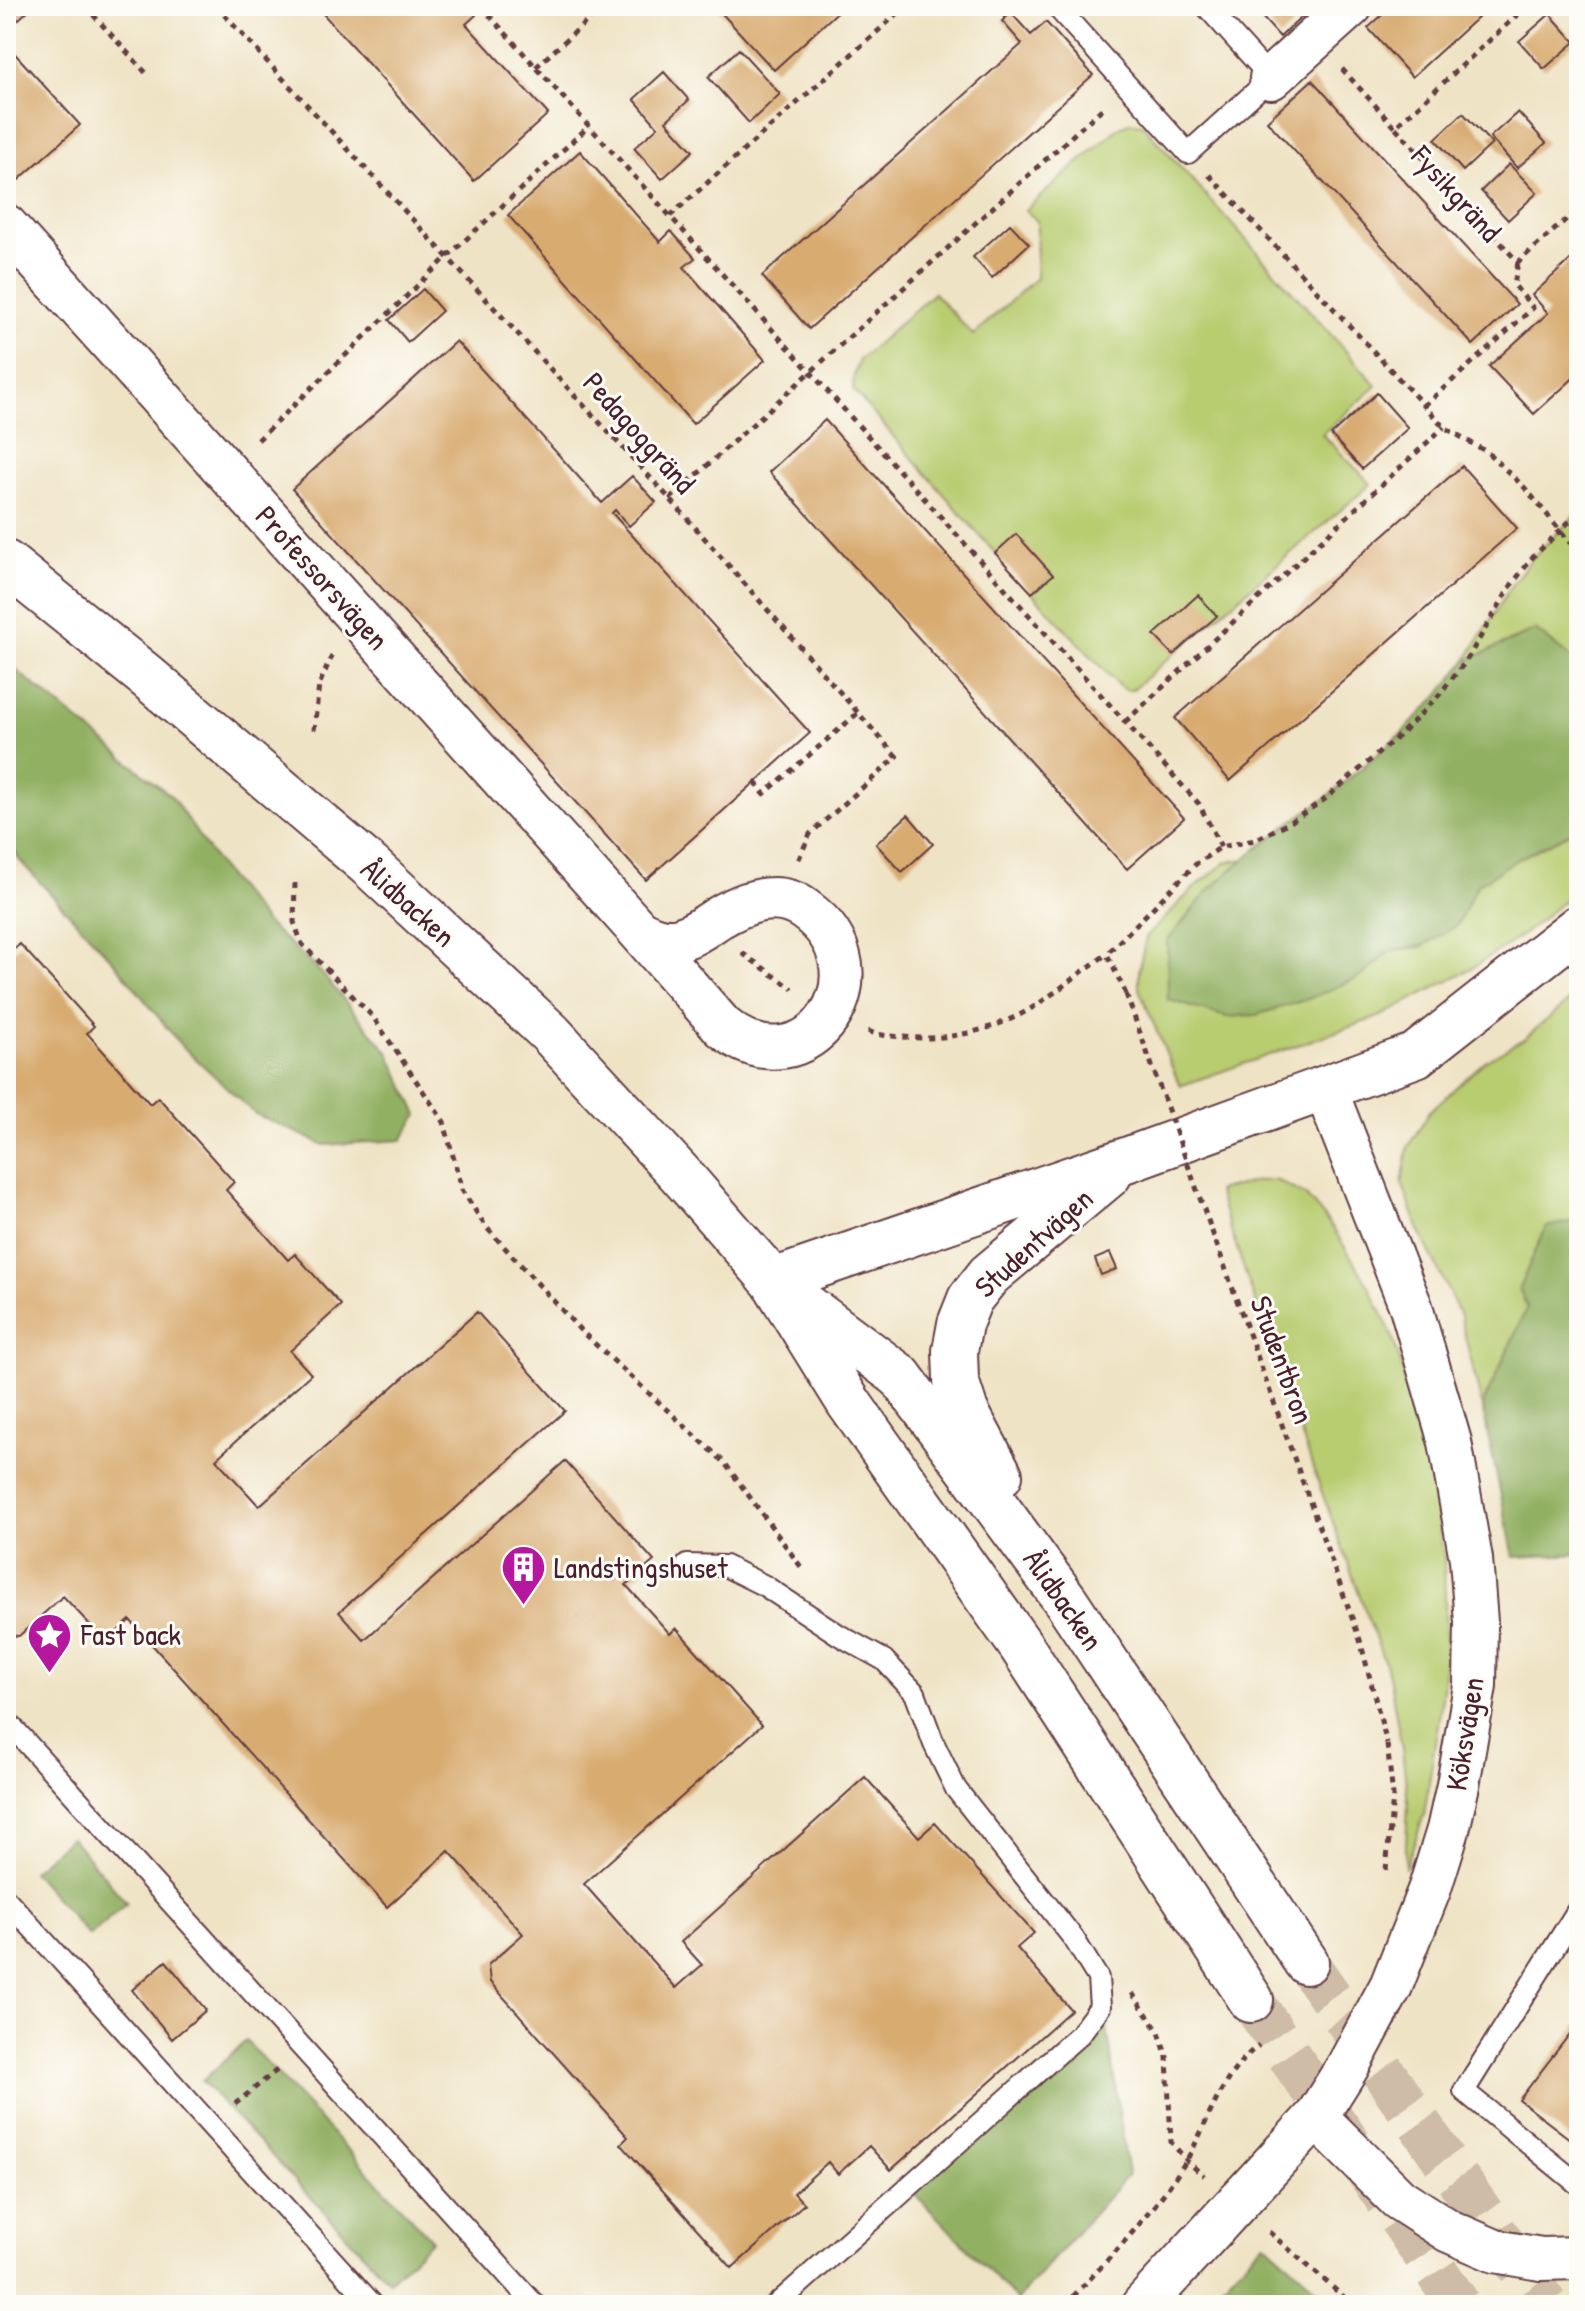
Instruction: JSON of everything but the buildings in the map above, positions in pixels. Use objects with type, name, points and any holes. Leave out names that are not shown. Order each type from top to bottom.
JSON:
[{"type":"main road","name":"Ålidbacken","points":[[6,563],[145,675],[370,866],[550,1033],[773,1281],[849,1403],[1021,1646],[1251,2000]]},
{"type":"main road","name":"Studentvägen","points":[[773,1281],[1129,1159],[1416,1055],[1579,927]]},
{"type":"main road","name":"Studentvägen","points":[[1066,1601],[966,1411],[956,1380],[955,1351],[960,1324],[970,1299],[989,1275],[1129,1159]]},
{"type":"main road","name":"Ålidbacken","points":[[773,1281],[900,1376],[1066,1601],[1306,1962]]},
{"type":"street","points":[[1271,78],[1351,6]]},
{"type":"street","name":"Professorsvägen","points":[[6,226],[723,1027],[747,1043],[776,1048],[806,1039],[831,1014]]},
{"type":"street","points":[[639,931],[657,939],[675,940],[751,902],[784,900],[800,906],[826,930],[840,959],[842,985],[831,1014]]},
{"type":"street","name":"Köksvägen","points":[[1143,2305],[1316,2117],[1348,2066],[1391,1986],[1430,1888],[1448,1830],[1468,1733],[1475,1686],[1476,1622],[1471,1559],[1450,1442],[1411,1307],[1325,1088]]},
{"type":"street","points":[[1316,2117],[1399,2199],[1449,2231],[1495,2251],[1541,2259],[1579,2258]]},
{"type":"lane","points":[[1056,6],[1188,153],[1271,78],[1206,6]]},
{"type":"lane","points":[[687,1565],[725,1566],[765,1586],[839,1635],[884,1660],[915,1693],[934,1744],[956,1789],[1074,1939],[1098,1978],[1100,2007],[1080,2034],[776,2305]]},
{"type":"lane","points":[[6,1720],[535,2305]]},
{"type":"lane","points":[[6,1899],[373,2305]]},
{"type":"lane","points":[[1579,1908],[1464,2091],[1579,2185]]},
{"type":"path","points":[[85,6],[147,74]]},
{"type":"path","points":[[481,6],[1199,804],[1221,847]]},
{"type":"path","points":[[536,67],[604,6]]},
{"type":"path","points":[[670,216],[906,6]]},
{"type":"path","points":[[1002,6],[999,9],[1006,17]]},
{"type":"path","name":"Fysikgränd","points":[[1527,6],[1395,127],[1518,262],[1579,208]]},
{"type":"path","name":"Pedagoggränd","points":[[218,7],[670,499],[897,757],[810,834],[784,900]]},
{"type":"path","points":[[1315,38],[1395,127]]},
{"type":"path","points":[[670,499],[1127,86]]},
{"type":"path","points":[[230,475],[262,436],[448,256],[589,126]]},
{"type":"path","points":[[1188,153],[1444,427],[1487,452],[1525,488],[1579,553]]},
{"type":"path","points":[[1424,406],[1533,308],[1514,285],[1518,262]]},
{"type":"path","points":[[1125,722],[1444,427]]},
{"type":"path","points":[[704,927],[831,1014],[876,1035],[919,1039],[1000,1024],[1039,1004],[1107,954],[1188,871],[1221,847],[1255,840],[1292,821],[1325,799],[1402,733],[1466,661],[1512,584],[1533,557],[1579,512]]},
{"type":"path","points":[[314,730],[319,685],[352,611]]},
{"type":"path","points":[[755,782],[764,794],[858,713]]},
{"type":"path","points":[[295,883],[294,922],[302,944],[373,1017],[444,1122],[462,1190],[486,1227],[582,1332],[724,1462],[808,1575]]},
{"type":"path","name":"Studentbron","points":[[1107,954],[1126,994],[1360,1640],[1387,1744]]},
{"type":"path","points":[[1098,1978],[1134,1994],[1159,2032],[1167,2057],[1171,2142],[1187,2161],[1213,2183]]},
{"type":"path","points":[[210,2125],[304,2048]]},
{"type":"path","points":[[1065,2305],[1122,2245],[1187,2161]]},
{"type":"path","points":[[1267,2230],[1353,2305]]},
{"type":"path","points":[[1334,2305],[1346,2299]]},
{"type":"green space","points":[[1130,122],[1142,124],[1377,386],[1322,434],[1371,484],[1132,690],[1125,690],[1032,593],[1052,575],[995,553],[853,390],[859,360],[934,293],[973,335],[1036,278],[1037,221],[1025,210],[1117,129]]},
{"type":"green space","points":[[1579,512],[1579,664],[1535,630],[1466,661],[1512,584],[1533,557]]},
{"type":"green space","points":[[1535,630],[1579,664],[1579,828],[1516,860],[1477,885],[1457,925],[1423,946],[1390,951],[1362,976],[1308,999],[1256,1015],[1227,1017],[1168,1000],[1167,941],[1208,891],[1292,821],[1325,799],[1402,733],[1439,695],[1466,661]]},
{"type":"green space","points":[[6,662],[172,797],[220,867],[265,922],[318,969],[389,1053],[418,1115],[402,1140],[324,1145],[255,1114],[180,1044],[115,963],[20,861],[6,835]]},
{"type":"green space","points":[[1579,828],[1579,888],[1525,933],[1474,967],[1381,1016],[1180,1086],[1139,989],[1139,969],[1146,937],[1194,888],[1225,863],[1244,859],[1208,891],[1362,976],[1390,951],[1423,946],[1457,925],[1477,885],[1516,860]]},
{"type":"green space","points":[[1579,993],[1579,1220],[1546,1227],[1528,1307],[1482,1406],[1460,1315],[1419,1230],[1402,1183],[1408,1147],[1430,1111],[1485,1061],[1525,1038]]},
{"type":"green space","points":[[1276,1180],[1305,1195],[1331,1225],[1369,1286],[1392,1335],[1431,1481],[1444,1559],[1446,1642],[1443,1691],[1424,1815],[1405,1869],[1408,1802],[1389,1675],[1217,1191],[1257,1181]]},
{"type":"green space","points":[[1579,1220],[1579,1554],[1514,1557],[1482,1406],[1527,1307],[1519,1288],[1546,1227]]},
{"type":"green space","points":[[71,1837],[127,1903],[89,1936],[32,1871]]},
{"type":"green space","points":[[1106,2020],[1128,2175],[1017,2300],[913,2192]]},
{"type":"green space","points":[[246,2041],[432,2240],[389,2281],[202,2081]]},
{"type":"green space","points":[[1264,2242],[1335,2305],[1203,2305]]},
{"type":"tunnel","points":[[1306,1962],[1546,2305]]},
{"type":"tunnel","points":[[1251,2000],[1459,2305]]},
{"type":"place","name":"Landstingshuset","points":[[523,1607]]},
{"type":"place","name":"Fast back","points":[[50,1674]]}]
